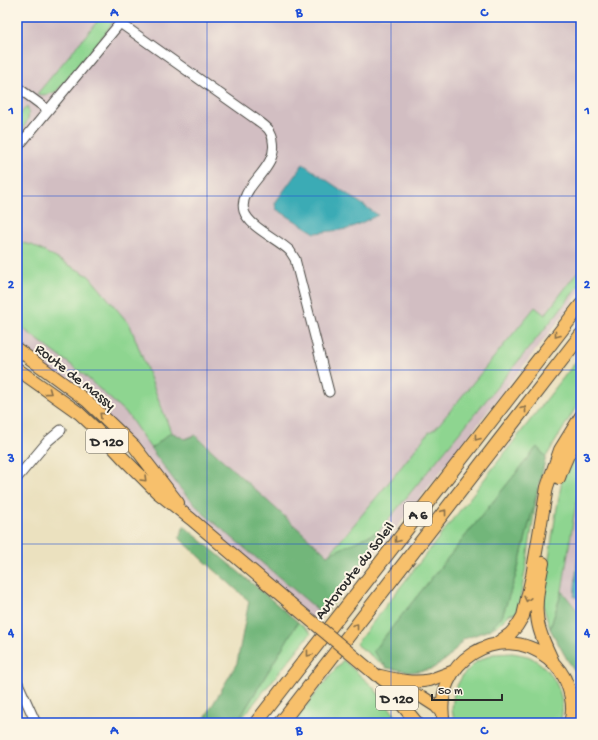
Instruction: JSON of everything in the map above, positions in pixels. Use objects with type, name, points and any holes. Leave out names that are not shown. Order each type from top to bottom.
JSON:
[{"type":"highway","name":"Autoroute du Soleil","points":[[256,723],[581,305]]},
{"type":"highway","name":"A 6","points":[[281,723],[581,336]]},
{"type":"main road","name":"Route de Massy","points":[[17,349],[87,401],[134,446],[191,519]]},
{"type":"main road","name":"Route de Massy","points":[[17,369],[79,413],[157,492],[376,675],[399,691],[422,697],[436,706],[443,718]]},
{"type":"main road","points":[[496,644],[510,634],[524,616],[547,487],[560,450],[581,416]]},
{"type":"main road","points":[[553,662],[539,628],[537,615],[538,592],[555,490],[573,444],[581,432]]},
{"type":"main road","points":[[443,718],[444,691],[454,671],[465,658],[480,649],[496,644],[512,643],[527,646],[541,652],[553,662],[565,678],[576,699],[570,723]]},
{"type":"main road","name":"Route de Massy","points":[[376,675],[404,681],[416,681],[430,680],[454,671]]},
{"type":"main road","name":"D 120","points":[[376,675],[417,723]]},
{"type":"street","points":[[17,148],[123,20],[258,120],[269,130],[273,138],[275,148],[270,162],[247,193],[243,203],[245,212],[252,222],[289,251],[295,259],[329,392]]},
{"type":"street","points":[[17,87],[48,110]]},
{"type":"street","points":[[17,478],[48,441],[61,430]]},
{"type":"street","points":[[17,681],[36,723]]},
{"type":"shaded area","points":[[17,17],[581,17],[581,290],[559,321],[396,529],[314,626],[191,519],[134,446],[17,349]]},
{"type":"shaded area","points":[[581,472],[581,615],[562,591]]},
{"type":"green space","points":[[101,17],[111,17],[112,23],[110,27],[57,91],[43,95],[37,94]]},
{"type":"green space","points":[[27,106],[27,122],[22,130],[24,132],[17,140],[17,118]]},
{"type":"green space","points":[[17,242],[32,245],[89,276],[130,325],[171,432],[151,449],[128,415],[83,374],[17,324]]},
{"type":"green space","points":[[581,267],[581,283],[379,531],[328,556],[429,432],[436,428],[535,307],[545,315]]},
{"type":"green space","points":[[581,355],[581,399],[546,457],[537,447],[373,651],[387,668],[356,644]]},
{"type":"green space","points":[[171,432],[185,439],[195,435],[327,555],[379,531],[359,571],[324,615],[204,514],[179,487],[151,449]]},
{"type":"green space","points":[[581,441],[581,472],[562,591],[550,629],[542,602],[556,513],[562,480]]},
{"type":"green space","points":[[537,447],[546,457],[517,572],[502,617],[489,630],[464,639],[448,658],[432,669],[412,672],[387,668],[373,651]]},
{"type":"green space","points":[[537,494],[519,605],[516,613],[510,614],[498,625],[489,630],[502,617],[517,572]]},
{"type":"green space","points":[[184,526],[298,622],[237,723],[202,723],[237,663],[249,601],[179,538]]},
{"type":"green space","points":[[562,591],[581,615],[581,679],[568,661],[550,629]]},
{"type":"green space","points":[[298,622],[311,633],[237,723]]},
{"type":"green space","points":[[512,653],[530,657],[539,662],[552,677],[557,685],[562,704],[560,723],[455,723],[452,710],[454,691],[463,675],[476,662],[493,654]]},
{"type":"green space","points":[[343,660],[373,687],[399,720],[396,723],[292,723]]},
{"type":"water","points":[[303,164],[378,215],[348,229],[315,233],[276,209],[275,203]]},
{"type":"water","points":[[580,532],[581,533],[581,598],[574,597]]}]
